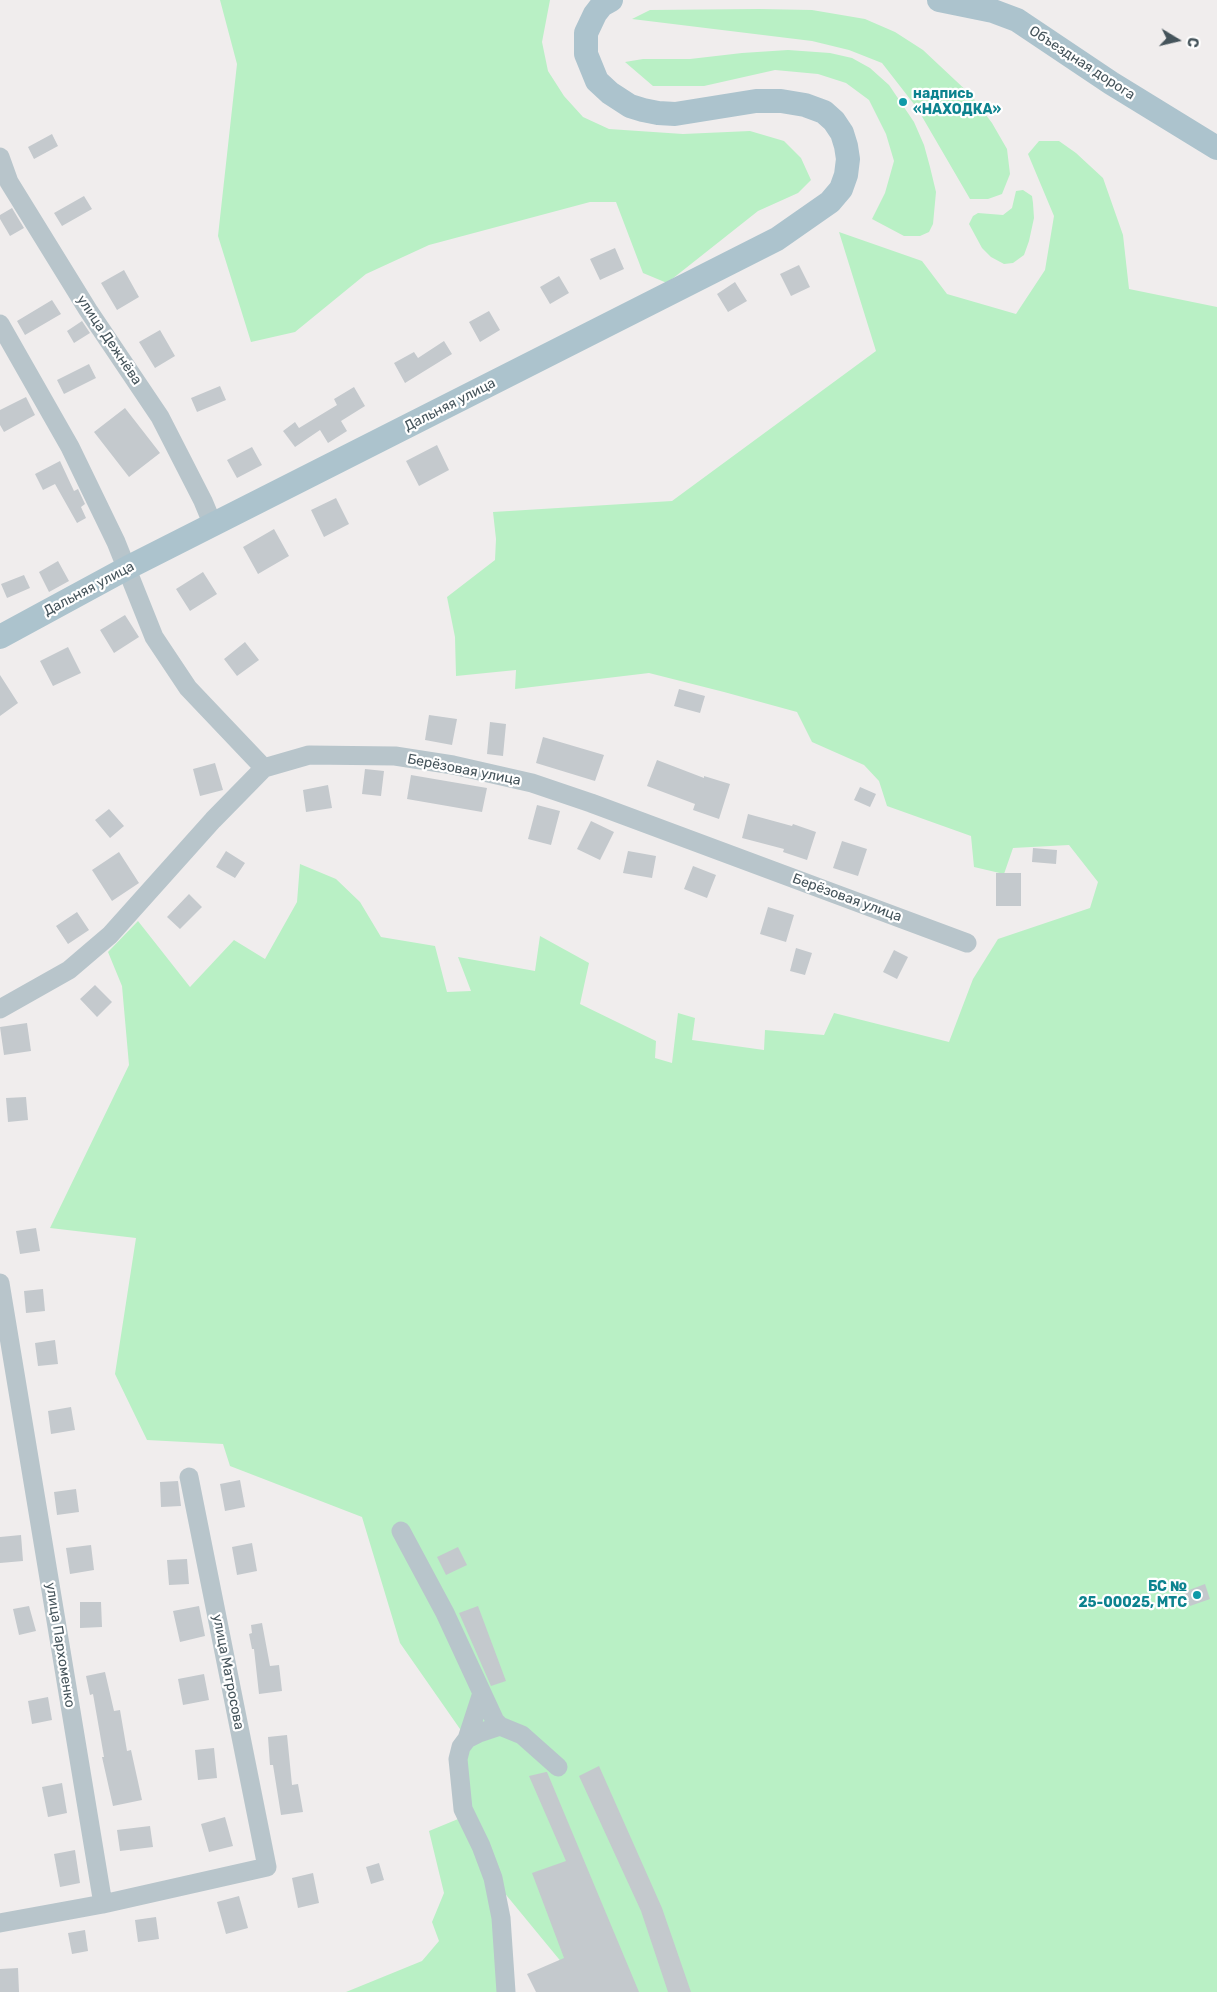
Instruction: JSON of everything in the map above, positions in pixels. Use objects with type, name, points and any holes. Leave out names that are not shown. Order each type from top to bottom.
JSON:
[{"type":"main road","name":"Дальняя улица","points":[[0,637],[212,524],[777,239],[830,202],[841,188],[846,175],[848,159],[842,133],[824,112],[795,102],[756,101],[674,114],[643,110],[630,106],[610,93],[598,81],[586,54],[585,41],[589,25],[595,14],[602,5],[610,0]]},
{"type":"main road","name":"Объездная дорога","points":[[939,0],[991,6],[1017,20],[1111,83],[1217,148]]},
{"type":"street","name":"улица Дежнёва","points":[[0,157],[9,182],[83,302],[160,417],[203,501],[212,524]]},
{"type":"street","points":[[0,324],[70,447],[127,568],[154,637],[184,680],[264,768]]},
{"type":"street","name":"Берёзовая улица","points":[[0,1009],[68,970],[110,935],[213,820],[264,768],[309,755],[394,756],[453,765],[532,783],[967,943]]},
{"type":"street","name":"улица Пархоменко","points":[[0,1283],[103,1904]]},
{"type":"street","name":"улица Матросова","points":[[103,1904],[267,1867],[189,1477]]},
{"type":"street","points":[[400,1531],[445,1613],[495,1721],[500,1726],[522,1735],[558,1767]]},
{"type":"street","points":[[482,1693],[458,1759],[463,1809],[482,1846],[492,1878],[501,1918],[506,1992]]},
{"type":"street","points":[[466,1739],[500,1726]]},
{"type":"street","points":[[0,1923],[103,1904]]},
{"type":"green space","points":[[220,0],[550,0],[542,42],[548,71],[564,96],[583,117],[609,129],[683,134],[750,131],[784,141],[801,158],[811,180],[798,193],[758,211],[667,283],[643,273],[616,202],[590,202],[429,245],[366,274],[295,332],[251,342],[218,236],[237,64]]},
{"type":"green space","points":[[650,10],[812,10],[865,19],[895,32],[923,50],[971,95],[992,123],[1007,149],[1010,174],[1002,194],[988,199],[970,199],[917,108],[882,63],[849,50],[812,41],[632,19]]},
{"type":"green space","points":[[788,50],[830,53],[852,58],[870,68],[889,85],[914,122],[924,145],[930,167],[936,192],[933,224],[929,232],[920,236],[904,236],[872,219],[885,193],[894,161],[886,134],[869,100],[846,83],[818,74],[775,70],[704,86],[653,86],[625,62],[643,59],[690,59]]},
{"type":"green space","points":[[1039,141],[1059,141],[1076,153],[1103,178],[1123,235],[1129,289],[1217,307],[1217,1992],[586,1992],[493,1879],[511,1992],[346,1992],[422,1961],[439,1941],[432,1922],[444,1893],[429,1831],[463,1817],[467,1739],[400,1643],[362,1517],[230,1466],[223,1444],[147,1440],[115,1374],[136,1238],[50,1228],[129,1065],[122,986],[108,952],[138,921],[190,987],[234,940],[265,959],[297,902],[300,864],[336,879],[360,902],[381,937],[435,946],[447,992],[471,991],[458,957],[535,971],[540,936],[589,963],[580,1004],[656,1041],[655,1058],[672,1063],[678,1013],[695,1018],[692,1040],[764,1050],[765,1030],[824,1035],[834,1013],[949,1042],[973,979],[998,939],[1090,908],[1098,882],[1069,845],[1013,848],[1004,874],[974,867],[971,836],[887,806],[879,781],[864,765],[812,742],[797,712],[649,673],[515,689],[516,670],[456,676],[455,637],[447,597],[495,560],[496,539],[493,512],[672,501],[876,351],[839,232],[922,261],[947,294],[1016,314],[1045,270],[1054,216],[1028,154]]},
{"type":"green space","points":[[1023,190],[1032,196],[1033,203],[1034,218],[1029,241],[1024,255],[1013,263],[1004,264],[991,257],[982,248],[969,224],[973,216],[978,213],[1003,215],[1012,208],[1016,191]]},
{"type":"building","points":[[52,134],[58,146],[34,159],[28,147]]},
{"type":"building","points":[[84,196],[92,209],[62,226],[54,213]]},
{"type":"building","points":[[12,208],[24,228],[10,236],[0,219],[0,215]]},
{"type":"building","points":[[615,248],[624,269],[600,280],[590,259]]},
{"type":"building","points":[[799,265],[810,287],[791,296],[780,274]]},
{"type":"building","points":[[124,270],[139,297],[117,310],[101,283]]},
{"type":"building","points":[[559,276],[569,293],[550,304],[540,287]]},
{"type":"building","points":[[735,282],[747,301],[728,312],[717,294]]},
{"type":"building","points":[[52,300],[61,314],[25,335],[17,321]]},
{"type":"building","points":[[489,311],[500,330],[480,342],[469,322]]},
{"type":"building","points":[[82,321],[90,333],[74,343],[67,331]]},
{"type":"building","points":[[160,330],[175,356],[155,368],[139,342]]},
{"type":"building","points":[[444,341],[452,354],[405,383],[394,363],[414,352],[418,358]]},
{"type":"building","points":[[89,364],[96,378],[64,394],[57,380]]},
{"type":"building","points":[[220,386],[226,400],[197,412],[191,398]]},
{"type":"building","points":[[354,387],[365,406],[341,421],[347,431],[328,443],[320,430],[295,447],[283,431],[295,422],[299,428],[337,405],[334,399]]},
{"type":"building","points":[[26,397],[35,415],[4,432],[0,425],[0,410]]},
{"type":"building","points":[[125,408],[160,453],[129,477],[94,432]]},
{"type":"building","points":[[437,445],[449,470],[419,486],[406,461]]},
{"type":"building","points":[[252,447],[262,465],[237,478],[227,460]]},
{"type":"building","points":[[60,461],[74,491],[78,489],[85,504],[81,507],[86,518],[77,523],[55,484],[43,490],[35,474]]},
{"type":"building","points":[[336,498],[349,524],[324,537],[311,510]]},
{"type":"building","points":[[274,529],[289,556],[258,574],[243,547]]},
{"type":"building","points":[[58,561],[69,581],[49,592],[39,572]]},
{"type":"building","points":[[203,572],[217,594],[190,611],[176,589]]},
{"type":"building","points":[[24,575],[30,588],[7,598],[1,584]]},
{"type":"building","points":[[125,615],[139,637],[114,653],[100,630]]},
{"type":"building","points":[[245,642],[259,660],[237,676],[224,659]]},
{"type":"building","points":[[68,647],[81,673],[53,686],[40,661]]},
{"type":"building","points":[[0,675],[18,703],[0,716]]},
{"type":"building","points":[[679,689],[705,696],[700,713],[674,706]]},
{"type":"building","points":[[429,715],[457,719],[452,745],[425,740]]},
{"type":"building","points":[[490,722],[506,724],[503,756],[487,754]]},
{"type":"building","points":[[543,737],[604,755],[595,781],[536,763]]},
{"type":"building","points":[[657,760],[704,778],[704,776],[730,784],[719,819],[693,810],[695,804],[647,786]]},
{"type":"building","points":[[215,763],[223,790],[200,796],[193,769]]},
{"type":"building","points":[[365,769],[384,771],[381,796],[362,794]]},
{"type":"building","points":[[411,775],[487,788],[482,812],[407,799]]},
{"type":"building","points":[[328,785],[332,808],[306,812],[303,790]]},
{"type":"building","points":[[860,787],[876,794],[870,807],[854,800]]},
{"type":"building","points":[[537,805],[560,811],[551,845],[528,839]]},
{"type":"building","points":[[109,809],[124,826],[110,838],[95,820]]},
{"type":"building","points":[[748,814],[792,826],[793,824],[816,832],[807,860],[783,852],[784,849],[742,838]]},
{"type":"building","points":[[591,821],[614,832],[600,860],[577,849]]},
{"type":"building","points":[[842,841],[867,849],[858,876],[833,868]]},
{"type":"building","points":[[1033,848],[1057,850],[1056,864],[1032,862]]},
{"type":"building","points":[[226,851],[245,863],[235,878],[216,867]]},
{"type":"building","points":[[628,851],[656,856],[652,878],[623,873]]},
{"type":"building","points":[[119,852],[139,883],[112,901],[92,870]]},
{"type":"building","points":[[693,866],[716,875],[707,898],[684,889]]},
{"type":"building","points":[[996,873],[1021,873],[1021,906],[996,906]]},
{"type":"building","points":[[189,894],[202,907],[180,929],[167,917]]},
{"type":"building","points":[[768,907],[794,915],[786,942],[760,934]]},
{"type":"building","points":[[77,912],[89,930],[68,944],[56,926]]},
{"type":"building","points":[[796,948],[812,953],[805,975],[790,971]]},
{"type":"building","points":[[894,950],[908,957],[897,979],[883,972]]},
{"type":"building","points":[[95,985],[112,1002],[97,1017],[80,999]]},
{"type":"building","points":[[27,1023],[31,1051],[4,1055],[0,1027]]},
{"type":"building","points":[[26,1097],[28,1120],[8,1122],[6,1098]]},
{"type":"building","points":[[36,1228],[40,1251],[20,1254],[16,1231]]},
{"type":"building","points":[[43,1289],[45,1311],[26,1313],[24,1291]]},
{"type":"building","points":[[55,1340],[58,1364],[38,1366],[35,1343]]},
{"type":"building","points":[[71,1407],[75,1430],[51,1434],[48,1411]]},
{"type":"building","points":[[240,1480],[245,1507],[225,1511],[220,1484]]},
{"type":"building","points":[[178,1481],[181,1506],[161,1507],[160,1482]]},
{"type":"building","points":[[76,1489],[79,1512],[57,1515],[54,1492]]},
{"type":"building","points":[[21,1535],[23,1561],[0,1563],[0,1537]]},
{"type":"building","points":[[252,1543],[257,1571],[237,1575],[232,1547]]},
{"type":"building","points":[[91,1545],[94,1570],[70,1574],[66,1548]]},
{"type":"building","points":[[458,1547],[467,1565],[446,1575],[437,1557]]},
{"type":"building","points":[[187,1559],[189,1584],[169,1585],[167,1560]]},
{"type":"building","name":"БС № 25-00025, МТС","points":[[1205,1584],[1210,1599],[1190,1606],[1184,1592]]},
{"type":"building","points":[[80,1602],[101,1602],[102,1627],[80,1628]]},
{"type":"building","points":[[29,1606],[36,1631],[19,1635],[13,1609]]},
{"type":"building","points":[[199,1606],[205,1636],[180,1642],[173,1611]]},
{"type":"building","points":[[478,1606],[506,1681],[491,1686],[459,1613]]},
{"type":"building","points":[[262,1623],[270,1666],[279,1665],[282,1691],[259,1694],[254,1649],[252,1649],[249,1634],[252,1633],[251,1625]]},
{"type":"building","points":[[105,1672],[114,1711],[120,1710],[127,1751],[131,1750],[142,1800],[113,1806],[102,1757],[104,1757],[93,1694],[90,1695],[86,1676]]},
{"type":"building","points":[[204,1674],[209,1700],[183,1705],[178,1679]]},
{"type":"building","points":[[48,1697],[52,1720],[32,1724],[28,1701]]},
{"type":"building","points":[[287,1735],[292,1785],[298,1784],[303,1812],[281,1815],[273,1765],[270,1765],[268,1737]]},
{"type":"building","points":[[214,1748],[217,1778],[198,1780],[195,1750]]},
{"type":"building","points":[[599,1766],[662,1908],[691,1992],[668,1992],[641,1911],[579,1776]]},
{"type":"building","points":[[547,1772],[639,1992],[536,1992],[527,1974],[564,1958],[532,1873],[566,1861],[529,1776]]},
{"type":"building","points":[[62,1783],[67,1813],[48,1817],[42,1787]]},
{"type":"building","points":[[225,1817],[233,1846],[209,1852],[201,1824]]},
{"type":"building","points":[[150,1826],[153,1847],[120,1851],[117,1830]]},
{"type":"building","points":[[75,1850],[80,1883],[60,1887],[54,1854]]},
{"type":"building","points":[[379,1863],[384,1880],[371,1884],[366,1867]]},
{"type":"building","points":[[313,1873],[319,1903],[298,1908],[292,1878]]},
{"type":"building","points":[[239,1896],[248,1928],[226,1934],[217,1902]]},
{"type":"building","points":[[156,1917],[159,1939],[138,1942],[135,1920]]},
{"type":"building","points":[[85,1930],[88,1951],[72,1954],[68,1933]]},
{"type":"building","points":[[18,1968],[19,1992],[0,1992],[0,1969]]},
{"type":"place","name":"надпись «НАХОДКА»","points":[[903,102]]},
{"type":"place","name":"БС № 25-00025, МТС","points":[[1197,1595]]}]
